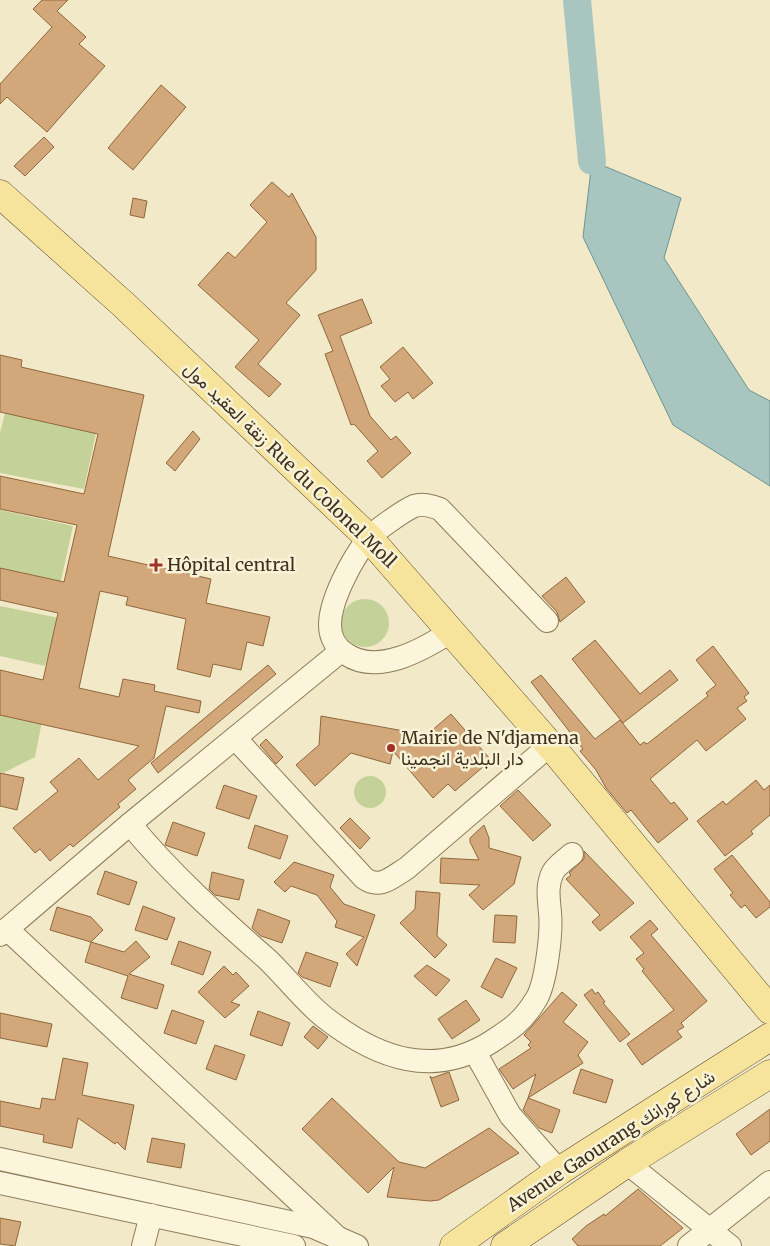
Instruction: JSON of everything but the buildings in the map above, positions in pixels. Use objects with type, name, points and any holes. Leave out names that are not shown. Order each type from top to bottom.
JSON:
[{"type":"main road","name":"زنقة العقيد مول Rue du Colonel Moll","points":[[0,194],[124,305],[369,538],[550,745],[770,1010]]},
{"type":"main road","name":"Avenue Gaourang شارع كورانك","points":[[454,1246],[559,1171],[770,1036]]},
{"type":"main road","name":"Avenue Gaourang شارع كورانك","points":[[505,1246],[627,1163],[770,1074]]},
{"type":"street","points":[[452,631],[421,648],[384,661],[366,662],[350,657],[341,651],[331,634],[330,620],[333,606],[345,577],[369,538],[414,506],[426,504],[440,509],[548,621]]},
{"type":"street","points":[[336,1236],[4,932],[130,824],[341,651]]},
{"type":"street","points":[[235,738],[371,884],[382,884],[407,868],[550,745]]},
{"type":"street","points":[[130,824],[150,849],[286,976],[326,1019],[356,1040],[399,1059],[428,1062],[475,1052],[517,1026],[537,1000],[547,969],[550,915],[547,893],[553,871],[572,854]]},
{"type":"street","points":[[475,1052],[510,1115],[559,1171]]},
{"type":"street","points":[[0,1160],[289,1222],[336,1236],[357,1246]]},
{"type":"street","points":[[627,1163],[730,1246]]},
{"type":"street","points":[[689,1246],[770,1182]]},
{"type":"street","points":[[0,1184],[294,1246]]},
{"type":"street","points":[[143,1246],[151,1215]]},
{"type":"green space","points":[[5,413],[96,433],[84,489],[0,473],[0,433]]},
{"type":"green space","points":[[0,510],[73,526],[60,585],[0,572]]},
{"type":"green space","points":[[365,599],[374,601],[382,606],[387,614],[389,623],[387,632],[382,640],[374,645],[365,647],[356,645],[348,640],[343,632],[341,623],[343,614],[348,606],[356,601]]},
{"type":"green space","points":[[0,606],[59,618],[45,666],[0,656]]},
{"type":"green space","points":[[0,711],[42,721],[35,757],[3,773],[0,772]]},
{"type":"green space","points":[[370,776],[382,780],[386,792],[382,804],[370,808],[358,804],[354,792],[358,780]]},
{"type":"water","points":[[592,161],[681,198],[664,258],[749,390],[770,401],[770,486],[673,425],[583,237]]},
{"type":"waterway","points":[[577,0],[592,161]]},
{"type":"place","name":"Hôpital central","points":[[156,565]]},
{"type":"place","name":"Mairie de N'djamena دار البلدية انجمينا","points":[[391,748]]}]
